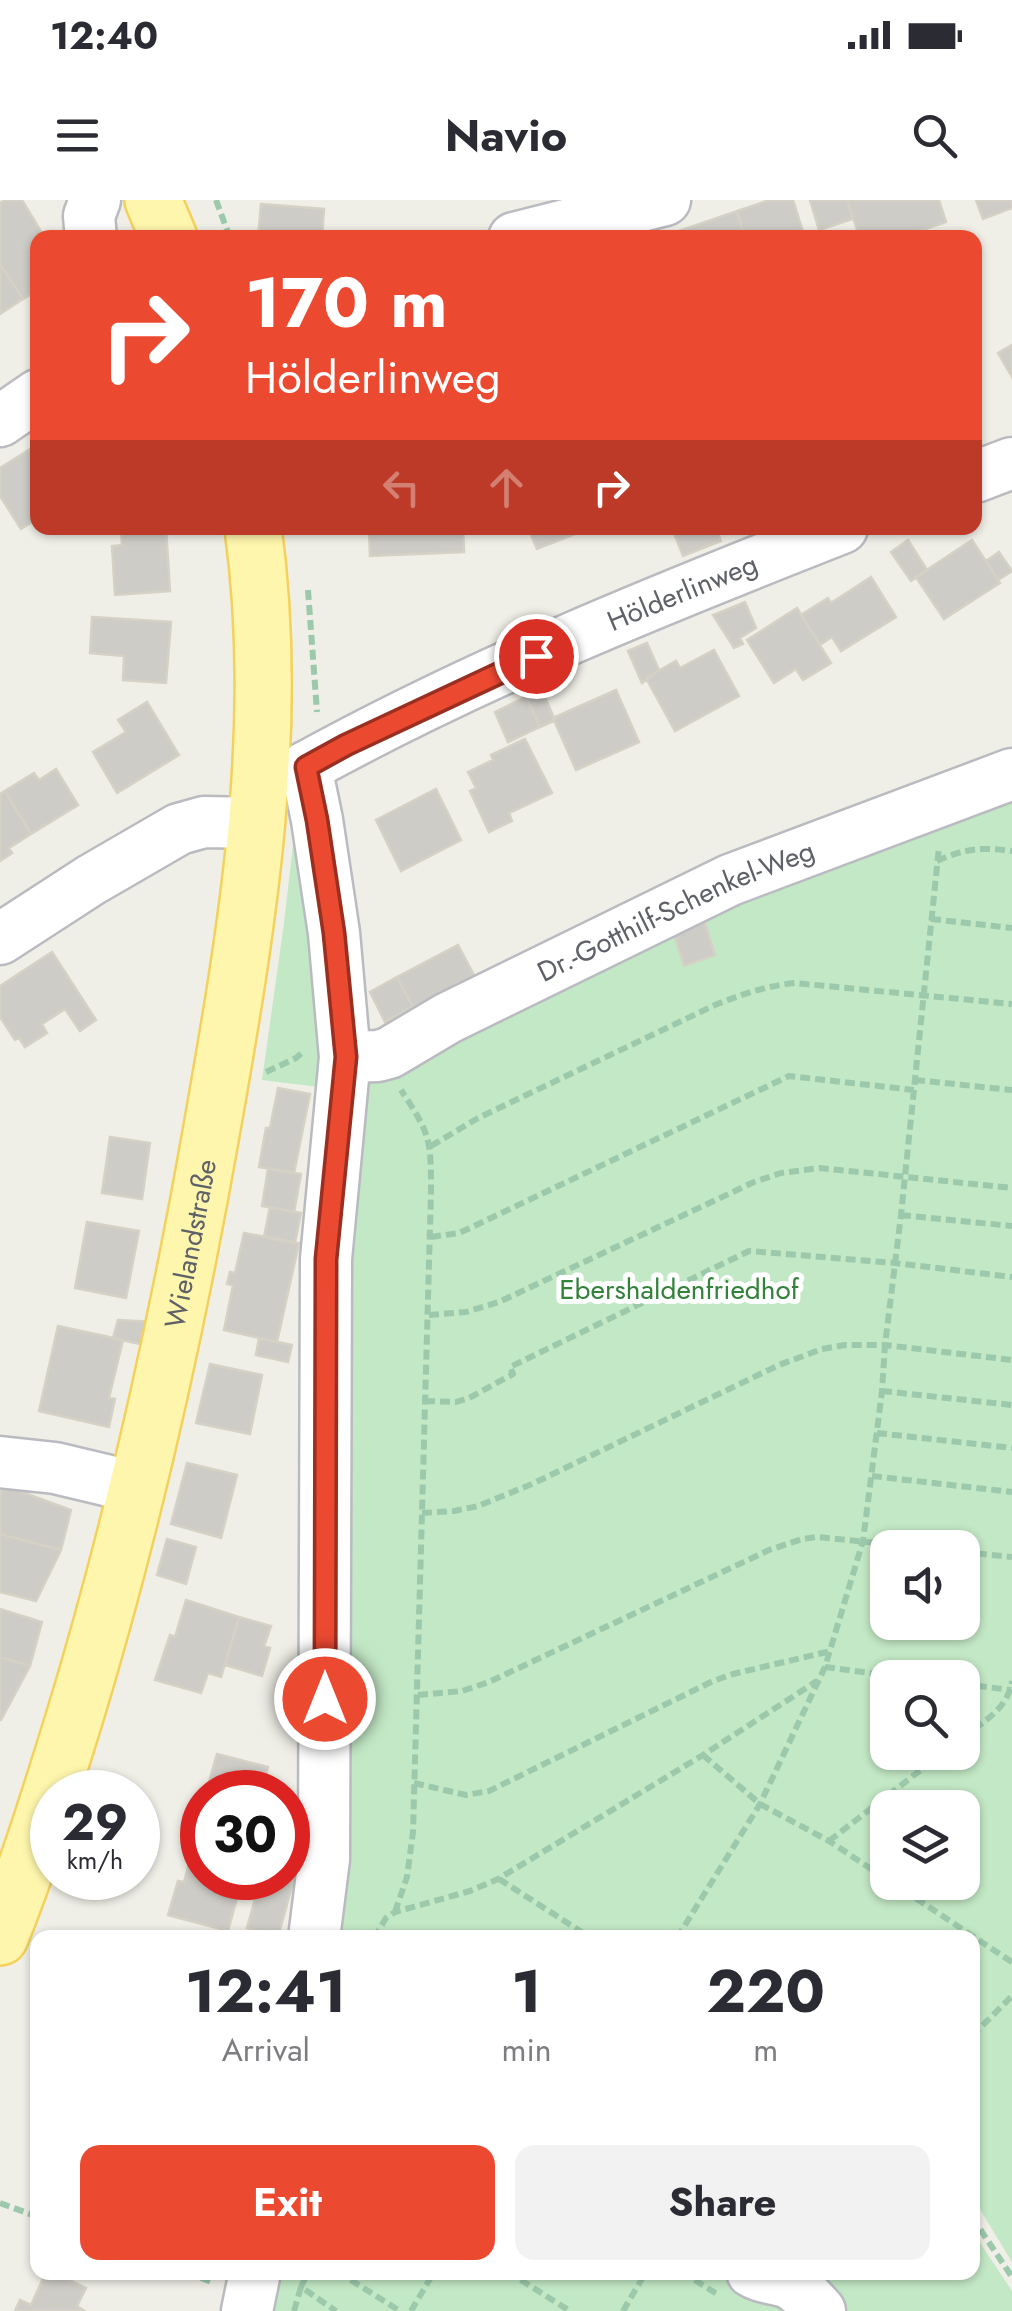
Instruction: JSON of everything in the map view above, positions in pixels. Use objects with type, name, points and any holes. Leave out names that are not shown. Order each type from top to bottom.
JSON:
[{"type":"main road","points":[[153,200],[166,230]]},
{"type":"main road","name":"Wielandstraße","points":[[0,1938],[57,1774],[139,1488],[200,1196],[245,926],[257,823],[284,765],[264,656],[254,535]]},
{"type":"street","points":[[90,230],[89,216],[95,200]]},
{"type":"street","points":[[546,230],[665,200]]},
{"type":"street","points":[[0,421],[30,400]]},
{"type":"street","points":[[982,474],[1012,463]]},
{"type":"street","name":"Hölderlinweg","points":[[284,765],[346,745],[501,671],[825,535]]},
{"type":"street","points":[[284,765],[317,820],[334,933],[362,1056],[326,1259],[324,1859],[315,1930]]},
{"type":"street","name":"Dr.-Gotthilf-Schenkel-Weg","points":[[362,1056],[389,1053],[448,1018],[730,880],[1012,774]]},
{"type":"street","points":[[0,938],[179,829],[204,822],[257,823]]},
{"type":"street","points":[[0,1462],[56,1468],[139,1488]]},
{"type":"street","points":[[248,2311],[278,2280]]},
{"type":"path","points":[[216,200],[227,230]]},
{"type":"path","points":[[681,1930],[760,1804],[824,1668],[863,1540],[938,861],[940,832],[928,807]]},
{"type":"path","points":[[938,861],[974,848],[1012,851]]},
{"type":"path","points":[[931,919],[1012,928]]},
{"type":"path","points":[[431,1146],[478,1118],[744,993],[770,986],[796,983],[1012,1004]]},
{"type":"path","points":[[362,1056],[426,1128],[431,1146],[411,1858],[395,1912]]},
{"type":"path","points":[[256,1076],[296,1058]]},
{"type":"path","points":[[430,1236],[459,1233],[789,1076],[1012,1090]]},
{"type":"path","points":[[429,1315],[466,1312],[499,1302],[742,1187],[781,1173],[820,1168],[1012,1188]]},
{"type":"path","points":[[901,1214],[1012,1226]]},
{"type":"path","points":[[425,1400],[456,1402],[469,1398],[513,1374],[510,1367],[749,1251],[1012,1277]]},
{"type":"path","points":[[422,1513],[478,1506],[514,1492],[799,1356],[845,1345],[885,1345],[1012,1360]]},
{"type":"path","points":[[882,1391],[1012,1405]]},
{"type":"path","points":[[877,1433],[1012,1448]]},
{"type":"path","points":[[872,1476],[1012,1492]]},
{"type":"path","points":[[418,1696],[462,1691],[490,1682],[769,1550],[802,1539],[870,1541]]},
{"type":"path","points":[[980,1554],[1012,1557]]},
{"type":"path","points":[[414,1783],[466,1795],[489,1792],[712,1681],[831,1651]]},
{"type":"path","points":[[824,1668],[870,1674]]},
{"type":"path","points":[[379,1930],[395,1912],[470,1891],[498,1878],[703,1755],[818,1680]]},
{"type":"path","points":[[980,1724],[1008,1698],[1012,1681]]},
{"type":"path","points":[[980,1686],[1011,1690]]},
{"type":"path","points":[[703,1755],[760,1804],[870,1868]]},
{"type":"path","points":[[829,1841],[921,1770]]},
{"type":"path","points":[[498,1878],[579,1930]]},
{"type":"path","points":[[919,1900],[964,1930]]},
{"type":"path","points":[[980,1941],[1012,1962]]},
{"type":"path","points":[[980,2028],[1012,1996]]},
{"type":"path","points":[[0,2202],[30,2214]]},
{"type":"path","points":[[980,2229],[1012,2277]]},
{"type":"path","points":[[278,2280],[294,2311]]},
{"type":"path","points":[[278,2280],[336,2311]]},
{"type":"path","points":[[351,2280],[400,2311]]},
{"type":"path","points":[[411,2311],[430,2280]]},
{"type":"path","points":[[521,2280],[570,2311]]},
{"type":"path","points":[[623,2311],[641,2280]]},
{"type":"green space","name":"Ebershaldenfriedhof","points":[[1012,789],[1012,2262],[980,2209],[980,1930],[333,1930],[350,1250],[370,1083],[400,1063],[702,912]]},
{"type":"green space","points":[[296,819],[321,1027],[319,1087],[262,1080]]},
{"type":"green space","points":[[980,2243],[1012,2291],[1012,2311],[267,2311],[273,2280],[980,2280]]},
{"type":"building","points":[[22,200],[40,230],[30,230],[30,295],[23,299],[0,264],[0,203]]},
{"type":"building","points":[[770,200],[793,200],[802,230],[743,230],[737,211]]},
{"type":"building","points":[[810,200],[847,200],[853,219],[819,230]]},
{"type":"building","points":[[847,200],[939,200],[946,222],[923,230],[857,230]]},
{"type":"building","points":[[976,200],[1012,200],[1012,208],[983,219]]},
{"type":"building","points":[[261,204],[324,209],[323,230],[259,230]]},
{"type":"building","points":[[737,211],[743,230],[682,230]]},
{"type":"building","points":[[0,264],[23,299],[0,314]]},
{"type":"building","points":[[1012,345],[1012,377],[998,353]]},
{"type":"building","points":[[30,449],[30,523],[21,529],[0,496],[0,468]]},
{"type":"building","points":[[121,535],[166,535],[170,591],[115,595],[112,546],[122,545]]},
{"type":"building","points":[[369,535],[463,535],[464,552],[370,556]]},
{"type":"building","points":[[531,535],[572,535],[537,549]]},
{"type":"building","points":[[675,535],[719,535],[721,541],[683,556]]},
{"type":"building","points":[[908,540],[927,570],[911,581],[891,552]]},
{"type":"building","points":[[972,540],[1000,583],[944,619],[916,577]]},
{"type":"building","points":[[999,552],[1012,571],[998,580],[986,561]]},
{"type":"building","points":[[871,577],[896,617],[841,651],[832,637],[820,645],[801,615],[828,598],[831,603]]},
{"type":"building","points":[[745,602],[756,628],[740,638],[743,644],[734,648],[713,615]]},
{"type":"building","points":[[797,608],[831,663],[803,680],[796,669],[774,683],[747,640]]},
{"type":"building","points":[[92,617],[171,622],[166,683],[123,680],[124,656],[90,653]]},
{"type":"building","points":[[647,643],[659,670],[642,683],[628,651]]},
{"type":"building","points":[[714,650],[739,696],[675,731],[646,678],[676,661],[680,668]]},
{"type":"building","points":[[542,690],[554,721],[540,727],[526,697]]},
{"type":"building","points":[[616,690],[639,742],[576,770],[553,718]]},
{"type":"building","points":[[526,697],[540,727],[508,742],[495,712]]},
{"type":"building","points":[[147,702],[179,755],[117,793],[93,752],[126,732],[118,720]]},
{"type":"building","points":[[525,739],[552,793],[509,813],[512,821],[489,832],[470,791],[476,788],[468,772],[493,760],[491,755]]},
{"type":"building","points":[[56,769],[78,805],[31,834],[5,791],[34,773],[39,780]]},
{"type":"building","points":[[436,789],[461,840],[401,871],[376,820]]},
{"type":"building","points":[[5,791],[31,834],[9,848],[12,853],[0,861],[0,794]]},
{"type":"building","points":[[703,917],[715,955],[684,966],[672,928]]},
{"type":"building","points":[[458,945],[474,975],[413,1007],[397,977]]},
{"type":"building","points":[[52,952],[96,1020],[80,1031],[65,1009],[42,1024],[47,1033],[25,1047],[19,1038],[15,1040],[0,1017],[0,986]]},
{"type":"building","points":[[397,977],[413,1007],[385,1022],[370,992]]},
{"type":"building","points":[[278,1088],[310,1094],[294,1173],[259,1167]]},
{"type":"building","points":[[110,1137],[150,1143],[142,1199],[102,1193]]},
{"type":"building","points":[[268,1169],[301,1174],[294,1212],[262,1206]]},
{"type":"building","points":[[270,1207],[301,1213],[295,1243],[264,1237]]},
{"type":"building","points":[[87,1222],[139,1231],[126,1298],[75,1288]]},
{"type":"building","points":[[244,1233],[299,1243],[277,1342],[224,1330],[233,1285],[227,1284],[230,1272],[235,1273]]},
{"type":"building","points":[[118,1320],[154,1322],[149,1346],[113,1338]]},
{"type":"building","points":[[58,1326],[123,1340],[109,1398],[115,1399],[109,1427],[39,1411]]},
{"type":"building","points":[[259,1338],[292,1345],[288,1362],[256,1355]]},
{"type":"building","points":[[210,1364],[262,1375],[250,1434],[196,1423]]},
{"type":"building","points":[[187,1463],[237,1475],[221,1538],[171,1524]]},
{"type":"building","points":[[3,1485],[71,1510],[61,1550],[0,1534]]},
{"type":"building","points":[[0,1534],[61,1550],[36,1601],[0,1592]]},
{"type":"building","points":[[167,1539],[196,1547],[186,1584],[157,1575]]},
{"type":"building","points":[[186,1600],[239,1617],[221,1677],[208,1673],[201,1693],[155,1680],[170,1635],[175,1637]]},
{"type":"building","points":[[0,1609],[42,1622],[30,1666],[0,1657]]},
{"type":"building","points":[[239,1617],[271,1626],[264,1646],[270,1648],[262,1676],[225,1665]]},
{"type":"building","points":[[0,1657],[30,1666],[1,1720],[0,1720]]},
{"type":"building","points":[[217,1754],[268,1767],[267,1770],[212,1770]]},
{"type":"building","points":[[178,1881],[180,1900],[236,1900],[228,1930],[168,1915]]},
{"type":"building","points":[[255,1900],[288,1900],[280,1930],[247,1928]]},
{"type":"building","points":[[42,2280],[70,2280],[86,2288],[77,2306],[85,2311],[15,2311],[20,2300],[31,2305]]},
{"type":"route","points":[[325,1699],[326,1259],[346,1057],[334,933],[306,767],[536,656]]}]
